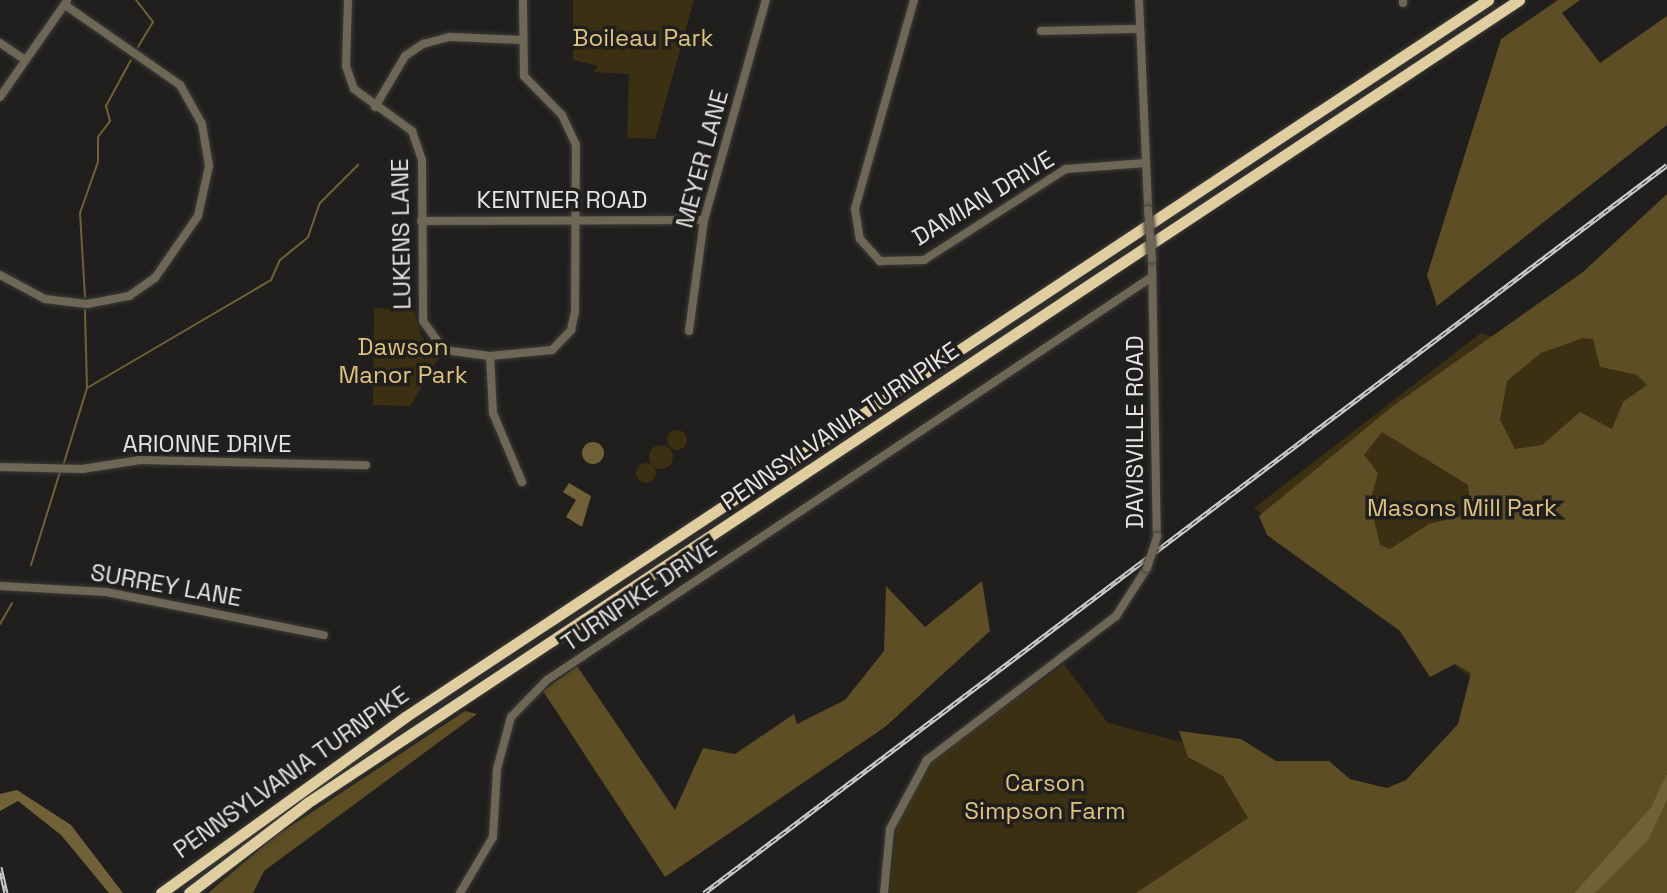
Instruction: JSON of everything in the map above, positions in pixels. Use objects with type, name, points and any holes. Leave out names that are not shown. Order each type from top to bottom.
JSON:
[{"type":"highway","name":"PENNSYLVANIA TURNPIKE","points":[[161,893],[405,717],[1488,0]]},
{"type":"highway","name":"PENNSYLVANIA TURNPIKE","points":[[189,893],[307,803],[1519,0]]},
{"type":"street","name":"LUKENS LANE","points":[[348,0],[348,76],[375,107],[406,124],[418,142],[423,321],[430,338],[452,354],[538,356],[571,330],[574,220]]},
{"type":"street","points":[[523,0],[524,76],[562,115],[576,145],[574,220]]},
{"type":"street","name":"MEYER LANE","points":[[689,331],[704,220],[766,0]]},
{"type":"street","name":"DAMIAN DRIVE","points":[[914,0],[855,209],[860,239],[880,261],[924,260],[1066,169],[1146,163]]},
{"type":"street","name":"DAVISVILLE ROAD","points":[[884,893],[897,807],[927,760],[1116,616],[1147,568],[1157,537],[1152,259],[1139,0]]},
{"type":"street","points":[[0,97],[66,2],[180,85],[202,124],[209,166],[198,216],[155,278],[129,296],[87,304],[45,299],[0,276]]},
{"type":"street","points":[[1041,31],[1140,29]]},
{"type":"street","points":[[375,107],[405,56],[423,44],[450,37],[523,40]]},
{"type":"street","points":[[0,43],[24,59]]},
{"type":"street","name":"KENTNER ROAD","points":[[421,221],[704,220]]},
{"type":"street","name":"TURNPIKE DRIVE","points":[[460,893],[493,837],[497,769],[511,717],[547,680],[1152,277]]},
{"type":"street","points":[[490,356],[493,413],[522,482]]},
{"type":"street","name":"ARIONNE DRIVE","points":[[0,467],[62,468],[140,460],[366,465]]},
{"type":"street","name":"SURREY LANE","points":[[0,586],[106,592],[324,635]]},
{"type":"green space","name":"Boileau Park","points":[[573,0],[694,0],[655,139],[627,138],[629,74],[593,72],[598,66],[573,60]]},
{"type":"green space","points":[[1667,210],[1667,893],[890,893],[898,813],[928,764],[1064,664],[1108,723],[1396,798],[1497,698],[1254,508],[1481,333],[1498,339]]},
{"type":"green space","name":"Dawson Manor Park","points":[[374,308],[414,310],[421,336],[440,356],[410,406],[373,405]]},
{"type":"green space","points":[[677,430],[684,433],[687,440],[684,447],[677,450],[670,447],[667,440],[670,433]]},
{"type":"green space","points":[[661,445],[672,452],[673,457],[666,468],[661,469],[650,462],[649,457],[656,446]]},
{"type":"green space","points":[[646,463],[653,466],[656,473],[653,480],[646,483],[639,480],[636,473],[639,466]]},
{"type":"shaded area","points":[[1558,0],[1580,0],[1562,13],[1600,63],[1667,16],[1667,125],[1437,306],[1427,275],[1501,39]]},
{"type":"shaded area","points":[[1667,194],[1667,773],[1651,807],[1574,893],[1136,893],[1248,818],[1223,776],[1188,757],[1179,731],[1241,739],[1276,761],[1329,761],[1350,779],[1387,788],[1406,780],[1458,724],[1471,673],[1455,664],[1430,677],[1400,631],[1267,535],[1259,516],[1393,406],[1583,272]],"holes":[[[1583,338],[1593,339],[1600,367],[1637,375],[1647,385],[1623,402],[1612,429],[1580,412],[1542,445],[1515,449],[1500,420],[1507,381],[1541,353]],[[1382,432],[1468,485],[1471,514],[1429,524],[1390,549],[1380,545],[1370,502],[1378,473],[1364,455]]]},
{"type":"shaded area","points":[[593,442],[601,445],[604,453],[601,461],[593,464],[585,461],[582,453],[585,445]]},
{"type":"shaded area","points":[[569,483],[591,496],[582,527],[566,517],[576,500],[563,492]]},
{"type":"shaded area","points":[[982,581],[990,631],[885,727],[665,877],[543,691],[577,666],[675,810],[703,748],[735,754],[794,714],[797,724],[845,700],[884,651],[886,586],[925,627]]},
{"type":"shaded area","points":[[465,711],[477,714],[264,871],[253,893],[208,893],[274,837]]},
{"type":"shaded area","points":[[1667,773],[1667,800],[1648,840],[1595,893],[1574,893],[1651,807]]},
{"type":"shaded area","points":[[17,790],[71,825],[123,893],[109,893],[61,835],[18,801],[0,811],[0,794]]},
{"type":"shaded area","points":[[1667,800],[1667,893],[1595,893],[1611,876]]},
{"type":"waterway","points":[[136,0],[153,22],[138,47]]},
{"type":"waterway","points":[[85,297],[80,213],[98,162],[98,137],[110,121],[106,106],[131,60]]},
{"type":"waterway","points":[[87,388],[271,280],[280,260],[308,237],[320,203],[358,165]]},
{"type":"waterway","points":[[63,466],[87,388],[85,310]]},
{"type":"waterway","points":[[31,565],[60,472]]},
{"type":"waterway","points":[[0,624],[12,603]]},
{"type":"railway","points":[[704,893],[1667,165]]},
{"type":"railway","points":[[0,867],[6,893]]},
{"type":"park label","name":"Masons Mill Park","points":[[1462,508]]},
{"type":"park label","name":"Carson Simpson Farm","points":[[1045,797]]}]
